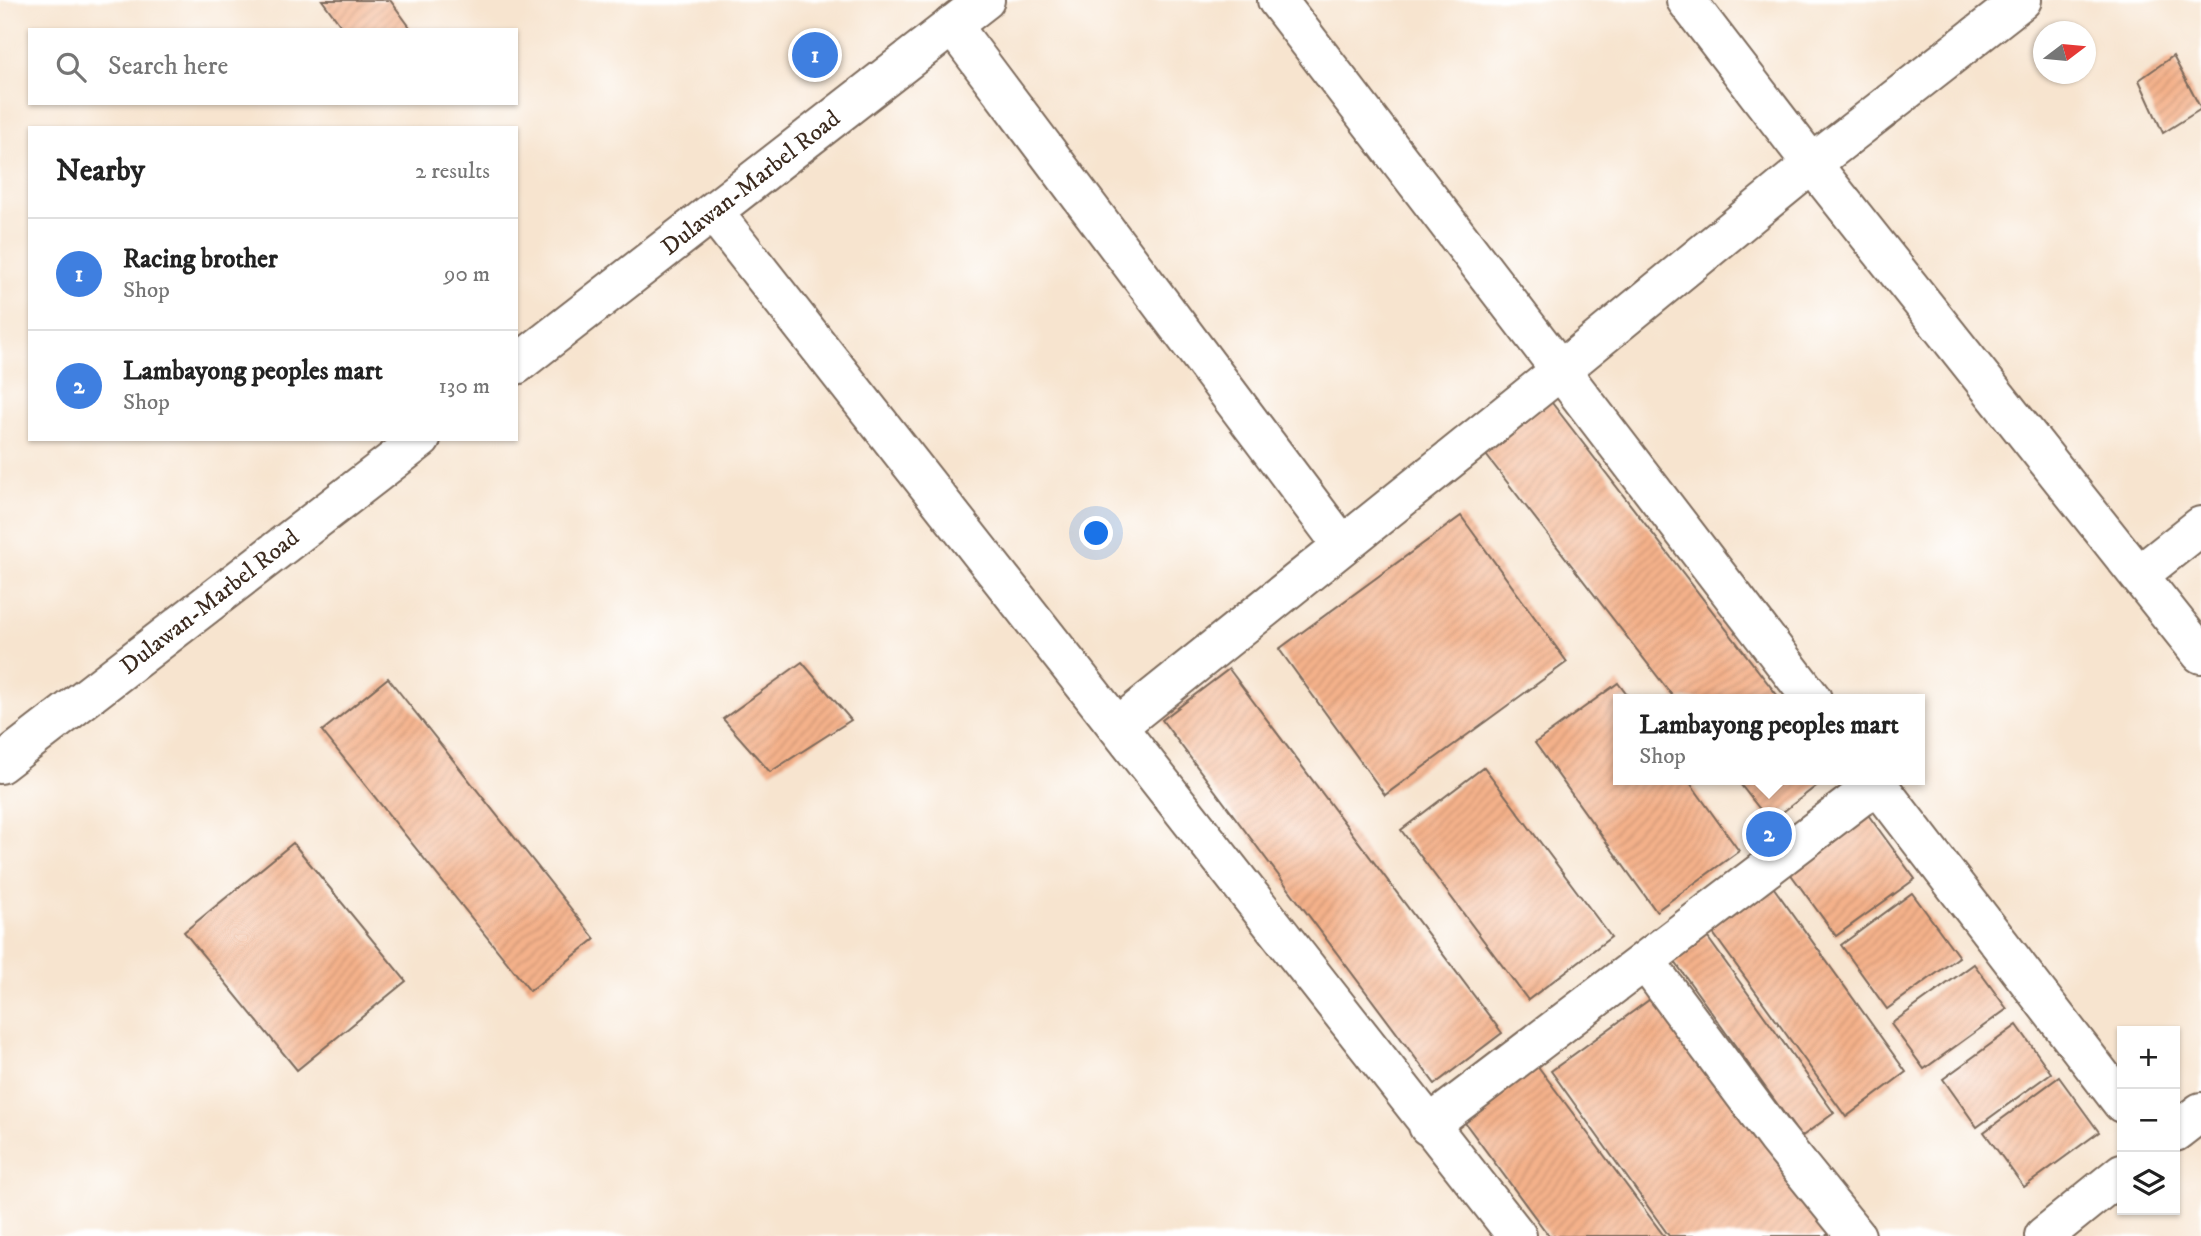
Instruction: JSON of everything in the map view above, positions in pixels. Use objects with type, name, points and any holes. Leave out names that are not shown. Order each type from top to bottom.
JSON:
[{"type":"street","name":"Dulawan-Marbel Road","points":[[518,363],[985,0]]},
{"type":"street","points":[[1277,0],[1808,694]]},
{"type":"street","points":[[1686,0],[1812,164],[2201,654]]},
{"type":"street","points":[[1118,726],[1562,370],[1812,164],[2022,0]]},
{"type":"street","points":[[952,25],[1342,545]]},
{"type":"street","points":[[714,213],[1517,1236]]},
{"type":"street","name":"Dulawan-Marbel Road","points":[[0,764],[418,441]]},
{"type":"street","points":[[2138,575],[2201,526]]},
{"type":"street","points":[[1428,1126],[1646,962],[1871,785]]},
{"type":"street","points":[[1877,785],[2117,1097]]},
{"type":"street","points":[[1646,962],[1776,1137],[1856,1236]]},
{"type":"street","points":[[2180,1128],[2201,1111]]},
{"type":"street","points":[[2045,1236],[2117,1177]]},
{"type":"building","points":[[322,0],[390,0],[411,28],[343,28]]},
{"type":"building","points":[[2173,56],[2201,109],[2163,133],[2139,80]]},
{"type":"building","points":[[1549,399],[1776,694],[1671,694],[1483,451]]},
{"type":"building","points":[[1461,516],[1567,662],[1385,795],[1279,649]]},
{"type":"building","points":[[802,662],[851,720],[770,772],[723,719]]},
{"type":"building","points":[[1229,669],[1502,1033],[1435,1084],[1162,720]]},
{"type":"building","points":[[388,678],[595,939],[530,991],[322,731]]},
{"type":"building","points":[[1618,683],[1626,694],[1613,694],[1613,785],[1692,785],[1739,851],[1656,911],[1535,743]]},
{"type":"building","points":[[1484,767],[1611,937],[1528,1000],[1401,830]]},
{"type":"building","points":[[1741,785],[1818,785],[1770,822]]},
{"type":"building","points":[[1866,812],[1915,879],[1836,936],[1787,869]]},
{"type":"building","points":[[293,843],[406,981],[297,1070],[184,932]]},
{"type":"building","points":[[1766,877],[1906,1072],[1846,1117],[1705,922]]},
{"type":"building","points":[[1912,893],[1959,957],[1887,1009],[1841,945]]},
{"type":"building","points":[[1703,931],[1834,1113],[1801,1137],[1670,955]]},
{"type":"building","points":[[1974,964],[2007,1009],[1924,1069],[1891,1024]]},
{"type":"building","points":[[1660,992],[1831,1232],[1825,1236],[1669,1236],[1551,1071]]},
{"type":"building","points":[[2017,1025],[2051,1073],[1977,1127],[1943,1079]]},
{"type":"building","points":[[1534,1061],[1664,1236],[1549,1236],[1460,1116]]},
{"type":"building","points":[[2059,1077],[2099,1132],[2024,1187],[1984,1132]]},
{"type":"place","name":"Racing brother","points":[[815,55]]},
{"type":"place","name":"Lambayong peoples mart","points":[[1769,834]]}]
